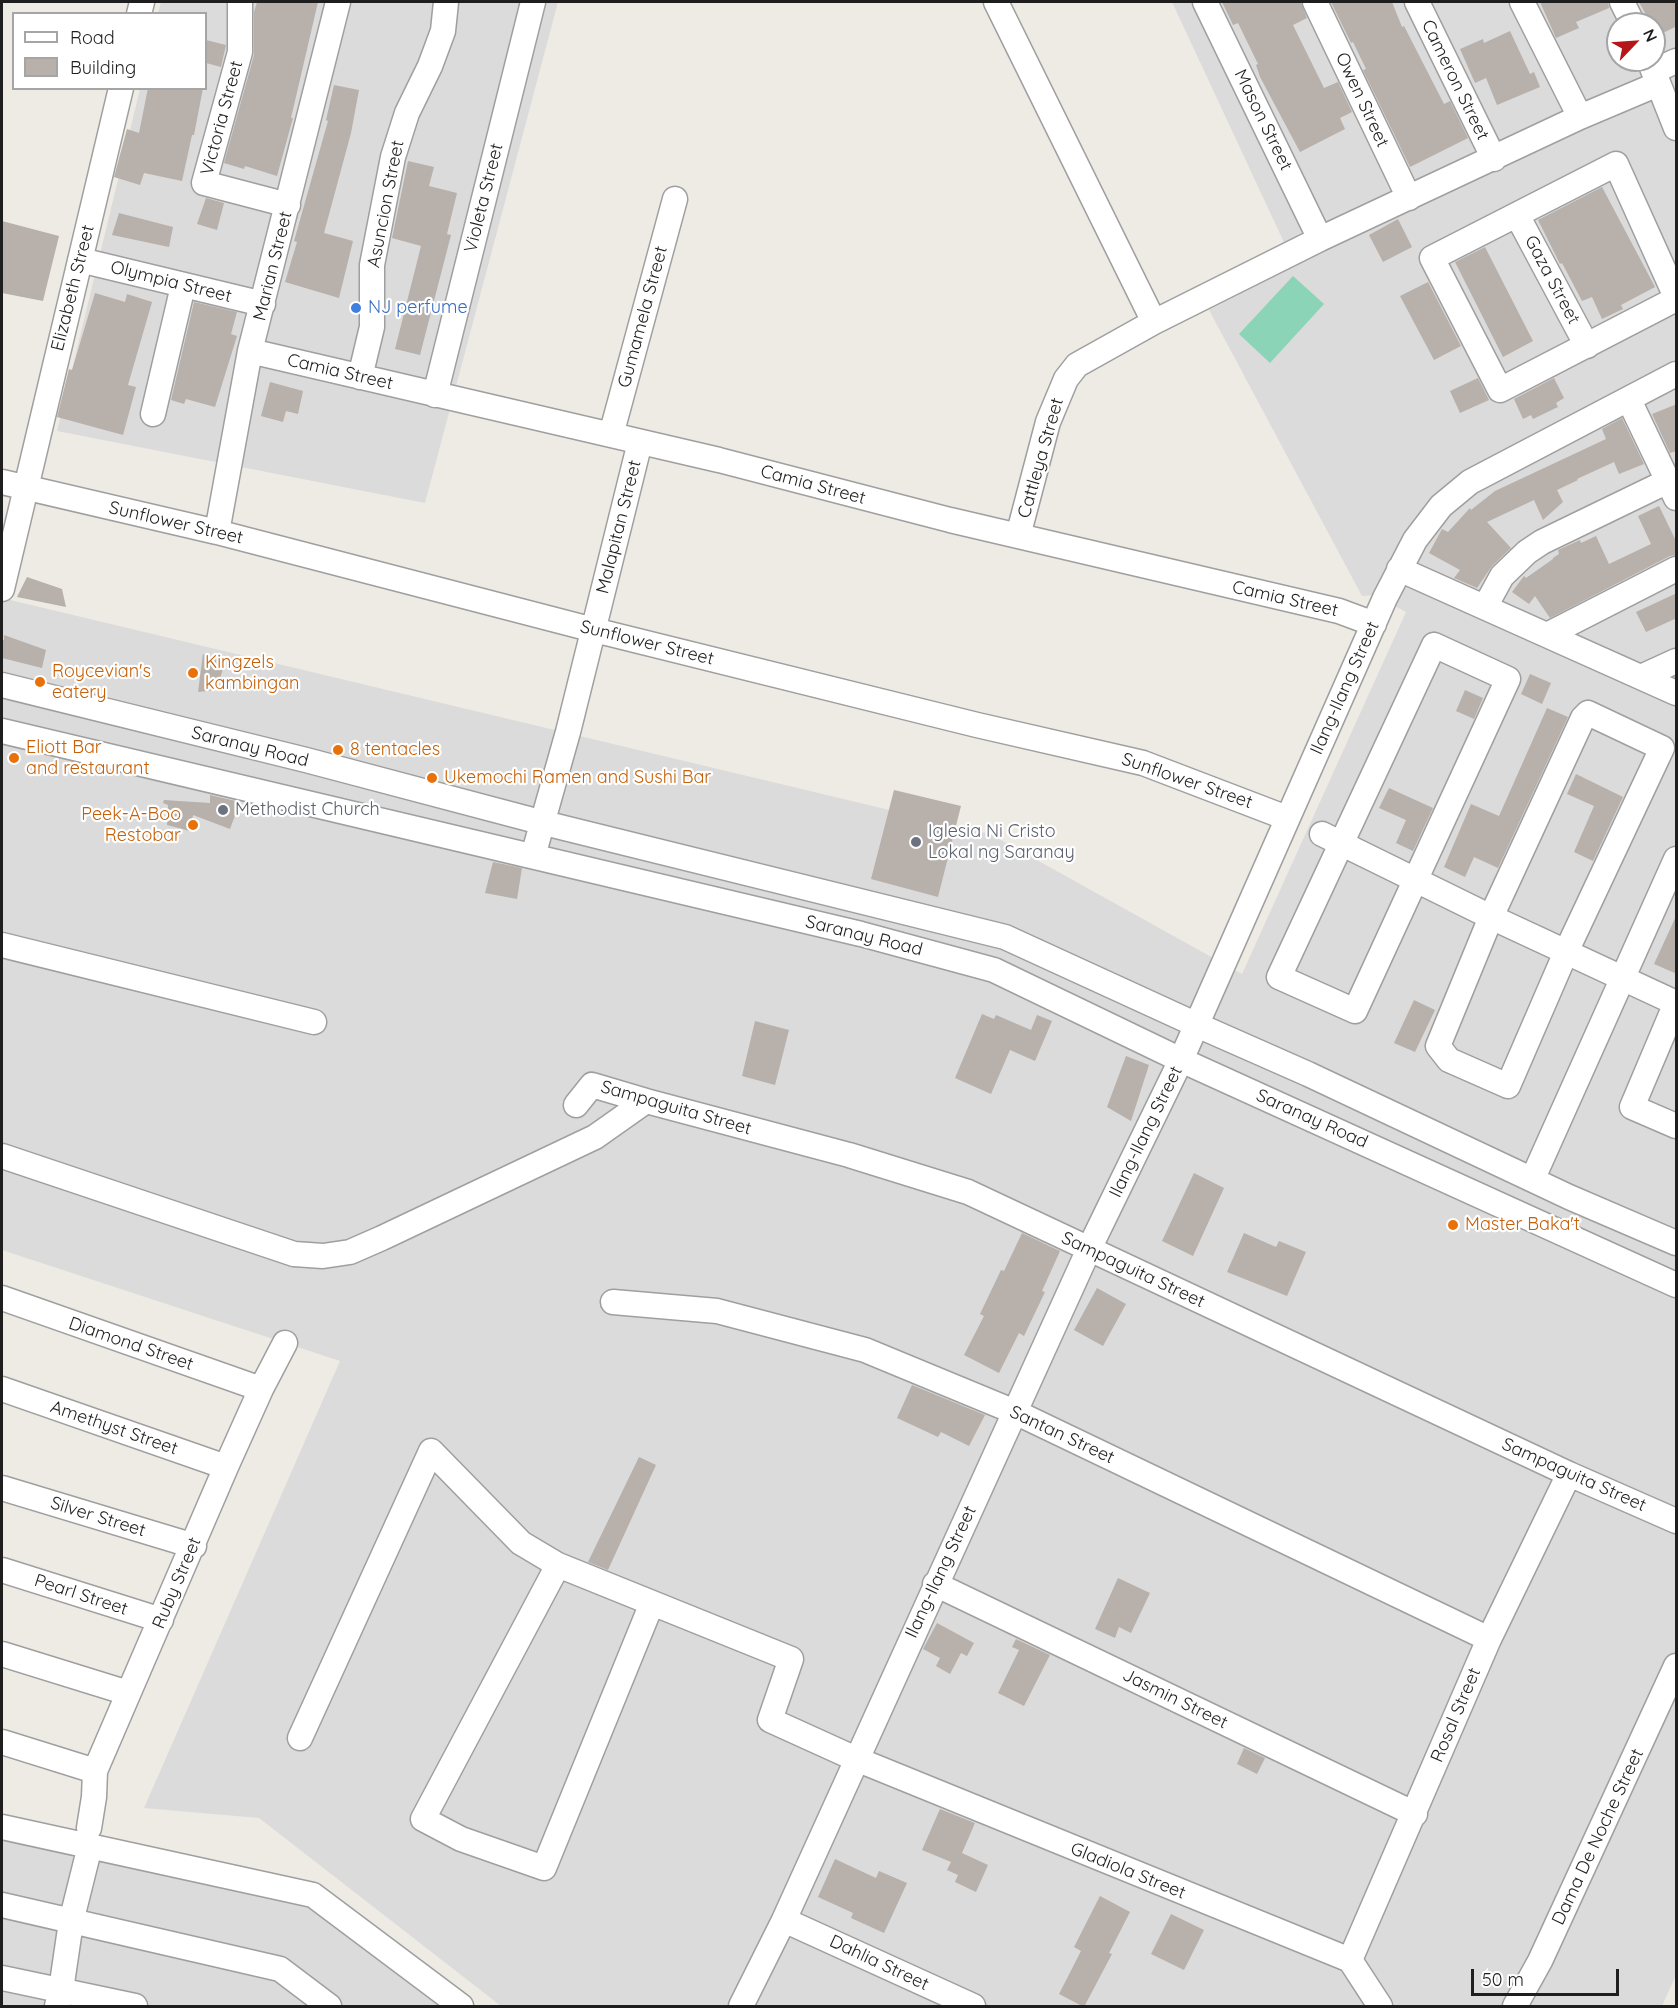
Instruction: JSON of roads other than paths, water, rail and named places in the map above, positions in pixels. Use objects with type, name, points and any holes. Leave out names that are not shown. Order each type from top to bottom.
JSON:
[{"type":"street","name":"Victoria Street","points":[[240,2],[240,52],[204,183],[288,205]]},
{"type":"street","name":"Marian Street","points":[[217,532],[250,351],[338,2]]},
{"type":"street","name":"Asuncion Street","points":[[360,377],[372,327],[372,265],[393,157],[407,113],[430,66],[443,31],[446,2]]},
{"type":"street","name":"Violeta Street","points":[[435,395],[533,2]]},
{"type":"street","points":[[996,2],[1154,322]]},
{"type":"street","name":"Mason Street","points":[[1205,2],[1320,239]]},
{"type":"street","name":"Owen Street","points":[[1315,2],[1408,198]]},
{"type":"street","name":"Cameron Street","points":[[1417,2],[1494,159]]},
{"type":"street","points":[[1522,2],[1580,117]]},
{"type":"street","points":[[1654,72],[1677,129]]},
{"type":"street","name":"Cattleya Street","points":[[1018,536],[1048,422],[1066,379],[1077,365],[1154,322],[1320,239],[1580,117],[1654,72]]},
{"type":"street","name":"Elizabeth Street","points":[[2,589],[121,90]]},
{"type":"street","points":[[1616,164],[1677,298],[1500,390],[1432,258],[1517,215],[1616,164]]},
{"type":"street","name":"Gumamela Street","points":[[611,435],[675,199]]},
{"type":"street","name":"Gaza Street","points":[[1517,215],[1587,346]]},
{"type":"street","name":"Olympia Street","points":[[80,260],[263,304]]},
{"type":"street","points":[[153,414],[183,286]]},
{"type":"street","name":"Camia Street","points":[[250,351],[611,435],[1018,536],[1339,611],[1374,624]]},
{"type":"street","name":"Ilang-Ilang Street","points":[[741,2007],[784,1920],[1089,1249],[1197,1026],[1399,569],[1427,522],[1441,506],[1470,482],[1677,374]]},
{"type":"street","points":[[1485,607],[1502,576],[1527,552],[1542,542],[1672,489],[1629,400]]},
{"type":"street","name":"Malapitan Street","points":[[533,856],[544,823],[594,630],[640,442]]},
{"type":"street","name":"Sunflower Street","points":[[2,482],[217,532],[594,630],[977,725],[1143,763],[1287,818]]},
{"type":"street","points":[[1399,569],[1677,693]]},
{"type":"street","points":[[1546,635],[1677,569]]},
{"type":"street","points":[[1434,645],[1508,680],[1355,1011],[1279,977],[1332,838],[1434,645]]},
{"type":"street","points":[[1641,677],[1677,661]]},
{"type":"street","name":"Saranay Road","points":[[2,685],[1005,937],[1197,1026],[1308,1074],[1533,1178],[1569,1197],[1677,1243]]},
{"type":"street","points":[[1588,713],[1662,748],[1566,952],[1508,1086],[1449,1060],[1438,1047],[1491,917],[1582,718],[1588,713]]},
{"type":"street","name":"Saranay Road","points":[[2,730],[861,934],[994,970],[1181,1060],[1677,1285]]},
{"type":"street","points":[[1332,838],[1491,917],[1676,1003],[1632,1107],[1677,1126]]},
{"type":"street","points":[[1533,1178],[1677,859]]},
{"type":"street","points":[[2,945],[314,1022]]},
{"type":"street","name":"Sampaguita Street","points":[[576,1105],[592,1085],[849,1155],[968,1192],[1569,1474],[1677,1521]]},
{"type":"street","points":[[2,1156],[284,1251],[323,1256],[350,1252],[595,1137],[646,1101]]},
{"type":"street","name":"Diamond Street","points":[[2,1299],[261,1389]]},
{"type":"street","name":"Santan Street","points":[[613,1302],[717,1311],[865,1350],[1015,1412],[1489,1639]]},
{"type":"street","name":"Ruby Street","points":[[59,1999],[71,1922],[89,1837],[95,1771],[194,1546],[226,1467],[261,1389],[285,1343]]},
{"type":"street","name":"Amethyst Street","points":[[2,1389],[226,1467]]},
{"type":"street","points":[[300,1738],[431,1451],[521,1543],[558,1565],[652,1603],[544,1868],[461,1839],[423,1819],[558,1565]]},
{"type":"street","name":"Rosal Street","points":[[1350,1960],[1489,1639],[1569,1474]]},
{"type":"street","name":"Silver Street","points":[[2,1488],[194,1546]]},
{"type":"street","name":"Pearl Street","points":[[2,1570],[161,1620]]},
{"type":"street","name":"Jasmin Street","points":[[935,1584],[1414,1814]]},
{"type":"street","name":"Gladiola Street","points":[[652,1603],[791,1659],[770,1720],[856,1759],[1350,1960]]},
{"type":"street","points":[[2,1654],[128,1693]]},
{"type":"street","name":"Dama De Noche Street","points":[[1515,2007],[1540,1961],[1677,1666]]},
{"type":"street","points":[[2,1742],[95,1771]]},
{"type":"street","points":[[2,1827],[89,1837],[314,1895],[461,2007]]},
{"type":"street","points":[[2,1905],[279,1970],[329,2007]]},
{"type":"street","name":"Dahlia Street","points":[[784,1920],[973,2007]]},
{"type":"street","points":[[1350,1960],[1380,2007]]},
{"type":"street","points":[[2,1978],[59,1999],[135,2007]]},
{"type":"place","name":"NJ perfume","points":[[356,308]]},
{"type":"place","name":"Kingzels kambingan","points":[[193,673]]},
{"type":"place","name":"Roycevian's eatery","points":[[40,682]]},
{"type":"place","name":"8 tentacles","points":[[338,750]]},
{"type":"place","name":"Eliott Bar and restaurant","points":[[14,758]]},
{"type":"place","name":"Ukemochi Ramen and Sushi Bar","points":[[432,778]]},
{"type":"place","name":"Methodist Church","points":[[223,810]]},
{"type":"place","name":"Peek-A-Boo Restobar","points":[[193,825]]},
{"type":"place","name":"Iglesia Ni Cristo Lokal ng Saranay","points":[[916,842]]},
{"type":"place","name":"Master Baka't","points":[[1453,1225]]}]
